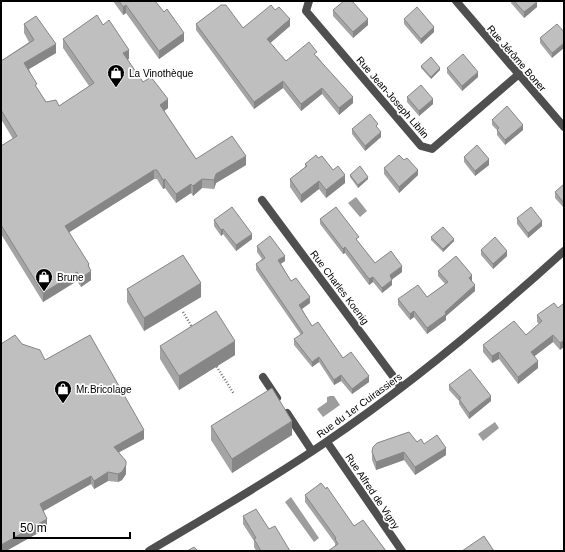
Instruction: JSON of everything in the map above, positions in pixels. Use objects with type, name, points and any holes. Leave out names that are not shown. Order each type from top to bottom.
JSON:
[{"type":"street","name":"Rue Jean-Joseph Liblin","points":[[309,1],[306,11],[421,146],[432,149],[519,74]]},
{"type":"street","name":"Rue Jérôme Boner","points":[[456,1],[564,127]]},
{"type":"street","name":"Rue Charles Koenig","points":[[262,200],[401,387]]},
{"type":"street","name":"Rue du 1er Cuirassiers","points":[[148,551],[233,501],[327,442],[401,387],[516,294],[564,251]]},
{"type":"street","points":[[263,377],[312,451]]},
{"type":"street","name":"Rue Alfred de Vigny","points":[[327,442],[402,551]]},
{"type":"path","points":[[183,312],[195,331]]},
{"type":"path","points":[[214,363],[234,394]]},
{"type":"shaded area","points":[[356,197],[367,211],[360,217],[348,203]]},
{"type":"shaded area","points":[[334,396],[340,405],[323,417],[317,409],[327,402],[327,397]]},
{"type":"shaded area","points":[[495,422],[499,428],[483,441],[478,434]]},
{"type":"shaded area","points":[[291,497],[319,538],[314,542],[285,502]]},
{"type":"building","points":[[119,1],[155,1],[164,12],[167,9],[184,33],[159,51],[126,5],[123,7]]},
{"type":"building","points":[[344,1],[352,1],[368,19],[353,32],[333,10]]},
{"type":"building","points":[[514,1],[536,1],[537,2],[524,12]]},
{"type":"building","points":[[221,5],[226,5],[243,28],[271,5],[275,10],[279,7],[290,19],[267,39],[286,61],[309,42],[317,52],[314,54],[353,97],[339,108],[322,88],[301,104],[283,81],[254,102],[196,24]]},
{"type":"building","points":[[417,7],[434,27],[421,39],[404,19]]},
{"type":"building","points":[[97,15],[103,25],[109,20],[129,50],[123,53],[143,82],[151,77],[168,99],[160,105],[196,159],[232,136],[246,156],[216,174],[214,180],[202,179],[193,186],[191,184],[176,194],[165,179],[163,180],[157,170],[154,170],[65,226],[89,264],[88,265],[91,271],[81,278],[77,272],[43,293],[1,225],[1,146],[17,136],[1,110],[1,61],[34,40],[24,24],[36,16],[56,44],[24,63],[37,84],[35,85],[46,102],[56,100],[59,106],[94,83],[63,39]]},
{"type":"building","points":[[557,24],[564,32],[564,43],[552,53],[540,38]]},
{"type":"building","points":[[463,54],[478,72],[462,86],[447,68]]},
{"type":"building","points":[[431,57],[440,68],[431,77],[421,66]]},
{"type":"building","points":[[421,85],[433,99],[419,111],[407,97]]},
{"type":"building","points":[[507,106],[523,125],[505,140],[497,130],[499,128],[492,120]]},
{"type":"building","points":[[370,114],[378,124],[376,126],[381,132],[365,146],[352,129]]},
{"type":"building","points":[[477,145],[489,159],[475,171],[464,157]]},
{"type":"building","points":[[316,155],[318,158],[322,156],[333,170],[338,166],[345,175],[326,190],[319,181],[301,195],[290,179],[307,166],[305,164]]},
{"type":"building","points":[[399,155],[404,160],[407,158],[418,170],[399,187],[384,168]]},
{"type":"building","points":[[360,166],[368,177],[358,185],[350,175]]},
{"type":"building","points":[[564,184],[564,203],[555,192]]},
{"type":"building","points":[[232,207],[252,234],[236,245],[223,229],[221,230],[214,220]]},
{"type":"building","points":[[336,207],[359,237],[356,239],[375,263],[391,251],[402,266],[390,275],[392,280],[382,288],[373,277],[369,279],[345,247],[343,249],[320,219]]},
{"type":"building","points":[[531,207],[542,221],[528,233],[517,218]]},
{"type":"building","points":[[443,227],[454,239],[443,249],[431,237]]},
{"type":"building","points":[[270,236],[285,256],[278,260],[291,281],[296,278],[310,297],[299,305],[312,326],[318,322],[343,358],[351,352],[369,376],[352,389],[341,375],[334,380],[319,357],[312,362],[294,339],[303,333],[256,264],[265,258],[257,246]]},
{"type":"building","points":[[495,237],[507,251],[493,264],[481,250]]},
{"type":"building","points":[[183,255],[201,283],[144,318],[127,289]]},
{"type":"building","points":[[456,256],[472,275],[469,278],[475,285],[445,312],[446,314],[427,328],[414,311],[410,314],[398,299],[418,285],[427,297],[448,282],[438,271]]},
{"type":"building","points":[[554,303],[558,308],[564,303],[564,340],[560,343],[553,335],[531,352],[538,361],[518,377],[499,352],[492,356],[483,345],[514,321],[526,335],[542,321],[537,315]]},
{"type":"building","points":[[216,311],[235,341],[179,376],[160,346]]},
{"type":"building","name":"Mr.Bricolage","points":[[15,335],[22,344],[40,350],[45,360],[90,335],[144,430],[114,447],[126,461],[126,465],[122,472],[118,474],[108,472],[94,481],[91,476],[40,504],[47,519],[1,545],[1,344]]},
{"type":"building","points":[[470,369],[491,396],[469,413],[459,399],[461,398],[449,385]]},
{"type":"building","points":[[272,388],[292,421],[232,459],[211,426]]},
{"type":"building","points":[[409,432],[417,442],[421,439],[424,444],[437,435],[446,448],[415,467],[404,452],[376,462],[372,452],[373,447],[377,443]]},
{"type":"building","points":[[321,483],[326,489],[327,487],[354,526],[363,520],[386,551],[328,551],[338,544],[335,539],[336,538],[305,495]]},
{"type":"building","points":[[256,509],[269,529],[275,526],[290,551],[261,551],[254,539],[256,538],[243,516]]},
{"type":"building","points":[[484,536],[494,551],[462,551]]},
{"type":"building","points":[[194,547],[198,551],[187,551]]},
{"type":"place","name":"La Vinothèque","points":[[116,88]]},
{"type":"place","name":"Brune","points":[[44,292]]},
{"type":"place","name":"Mr.Bricolage","points":[[63,404]]}]
